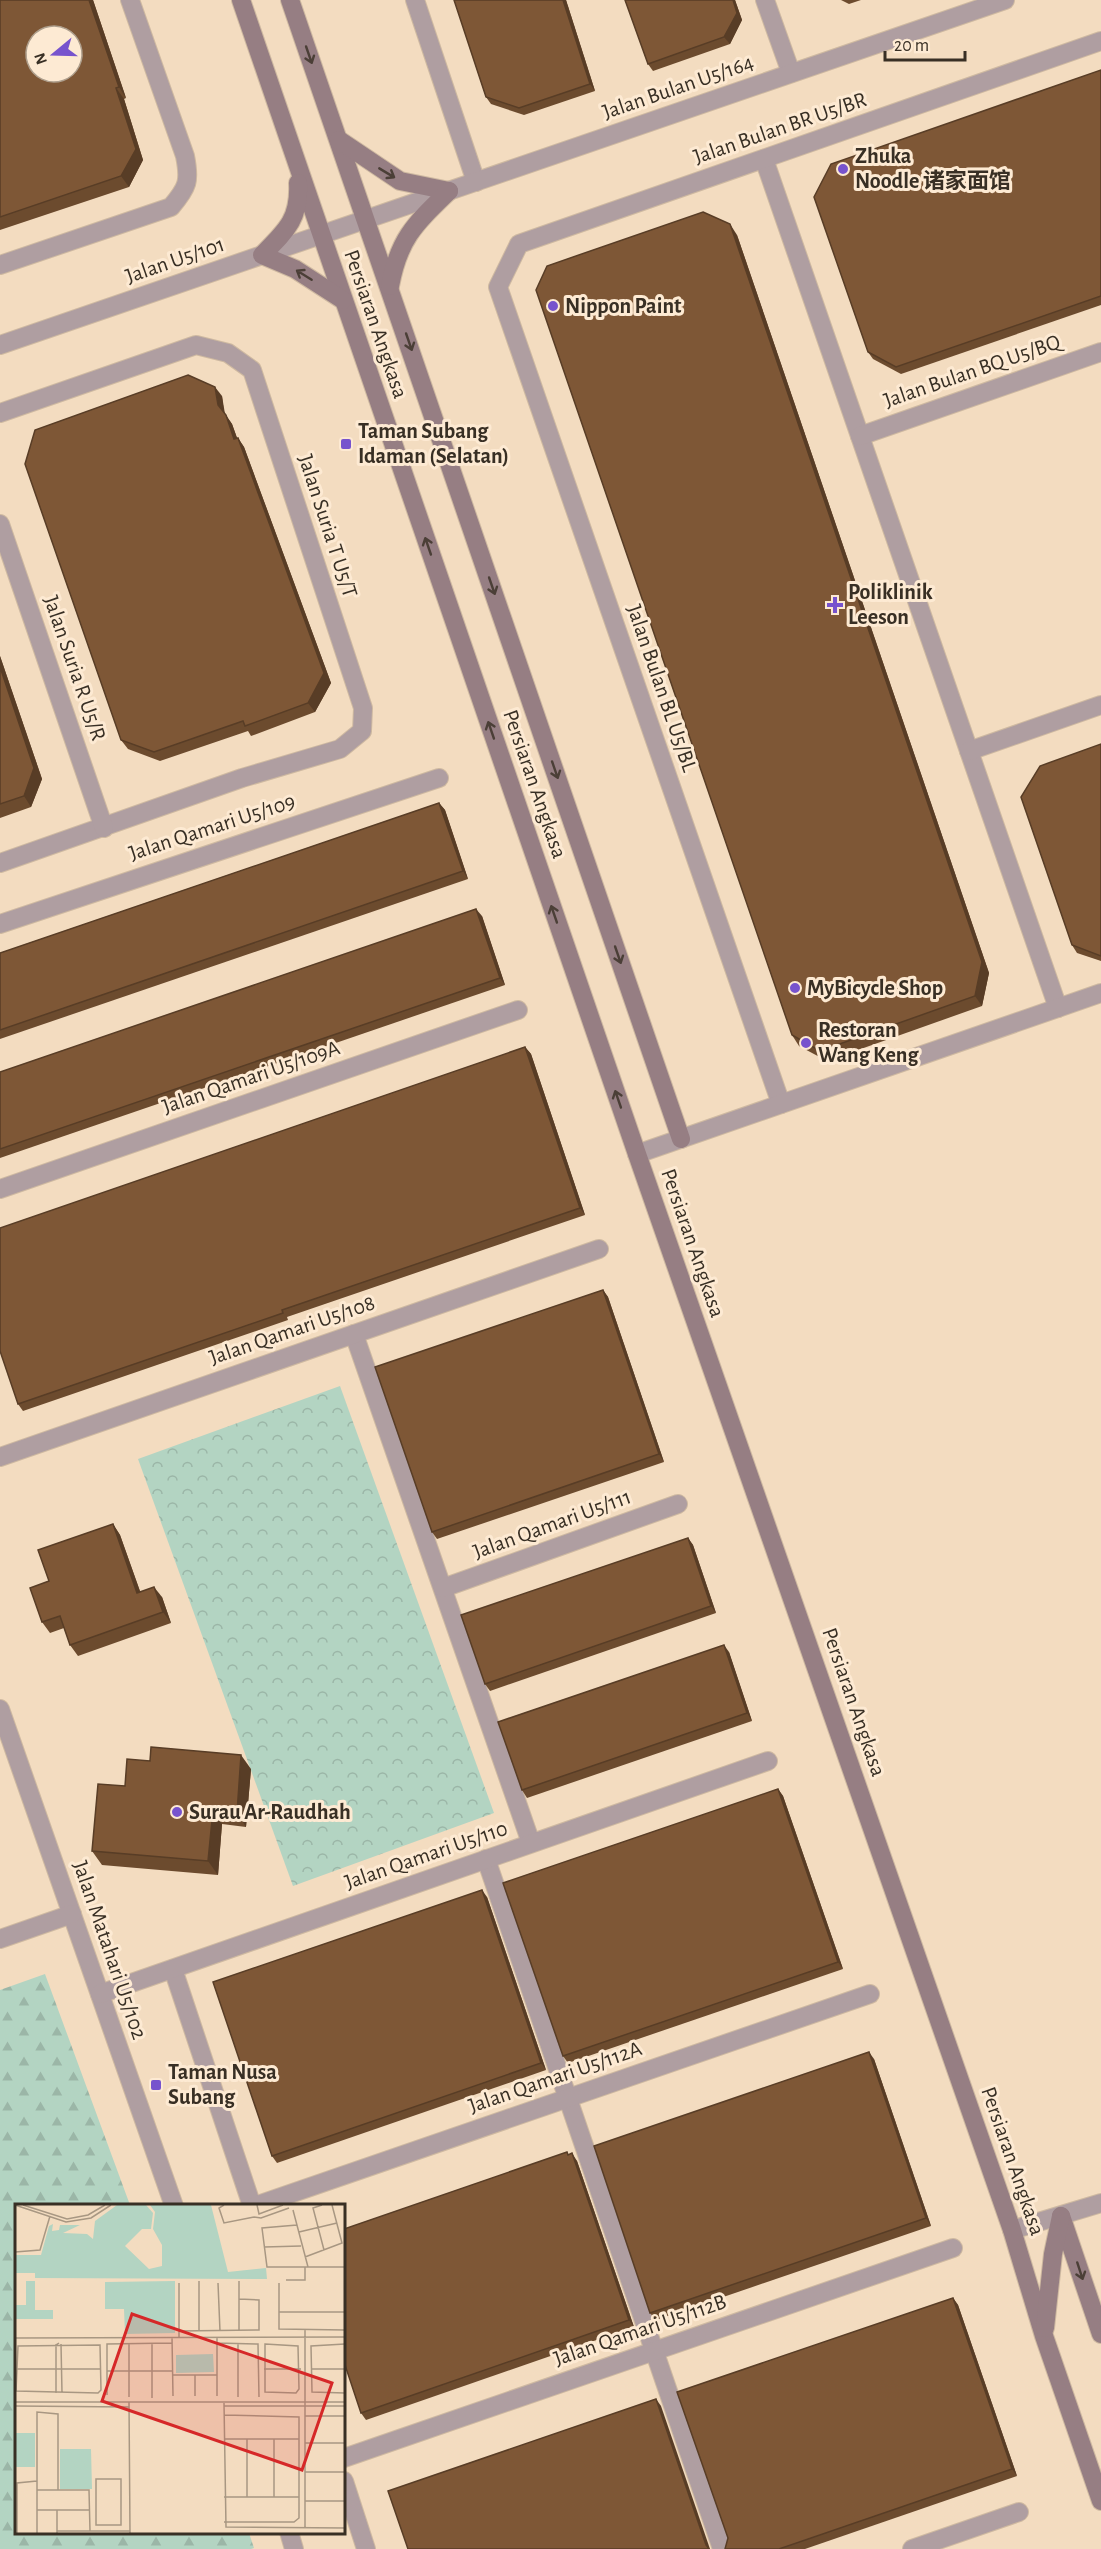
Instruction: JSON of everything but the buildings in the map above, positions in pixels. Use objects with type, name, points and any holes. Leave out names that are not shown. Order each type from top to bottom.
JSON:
[{"type":"street","points":[[0,266],[171,207],[185,191],[189,175],[185,156],[130,0]]},
{"type":"street","name":"Persiaran Angkasa","points":[[241,0],[637,1154],[1012,2230],[1044,2336],[1101,2501]]},
{"type":"street","name":"Persiaran Angkasa","points":[[290,0],[681,1139]]},
{"type":"street","points":[[415,0],[476,182]]},
{"type":"street","points":[[765,0],[791,74]]},
{"type":"street","name":"Jalan Bulan U5/164","points":[[366,220],[1005,0]]},
{"type":"street","name":"Jalan Bulan BR U5/BR","points":[[498,287],[519,244],[1101,41]]},
{"type":"street","points":[[339,140],[400,181],[449,191]]},
{"type":"street","points":[[296,159],[300,206],[285,232],[262,255],[295,269],[343,300]]},
{"type":"street","points":[[764,159],[1058,1008]]},
{"type":"street","points":[[390,286],[395,258],[412,226],[449,191]]},
{"type":"street","name":"Jalan U5/101","points":[[0,345],[366,220]]},
{"type":"street","name":"Jalan Bulan BL U5/BL","points":[[498,287],[781,1104]]},
{"type":"street","name":"Jalan Suria T U5/T","points":[[0,413],[196,345],[228,353],[252,370],[363,708],[362,731],[340,749],[242,778],[104,828]]},
{"type":"street","name":"Jalan Bulan BQ U5/BQ","points":[[860,436],[1101,352]]},
{"type":"street","name":"Jalan Suria R U5/R","points":[[0,524],[104,828]]},
{"type":"street","points":[[969,751],[1101,705]]},
{"type":"street","name":"Jalan Qamari U5/109","points":[[0,924],[439,778]]},
{"type":"street","points":[[0,863],[104,828]]},
{"type":"street","points":[[637,1154],[1101,993]]},
{"type":"street","name":"Jalan Qamari U5/109A","points":[[0,1189],[518,1010]]},
{"type":"street","name":"Jalan Qamari U5/108","points":[[0,1457],[599,1249]]},
{"type":"street","points":[[354,1334],[531,1843]]},
{"type":"street","name":"Jalan Qamari U5/111","points":[[443,1588],[678,1504]]},
{"type":"street","name":"Jalan Matahari U5/102","points":[[0,1709],[174,2204]]},
{"type":"street","name":"Jalan Qamari U5/110","points":[[100,1994],[768,1761]]},
{"type":"street","points":[[486,1859],[566,2099],[722,2549]]},
{"type":"street","points":[[1,1934],[72,1914]]},
{"type":"street","points":[[173,1969],[253,2204]]},
{"type":"street","name":"Jalan Qamari U5/112A","points":[[256,2204],[870,1994]]},
{"type":"street","points":[[1012,2230],[1101,2203]]},
{"type":"street","points":[[1061,2216],[1101,2334]]},
{"type":"street","points":[[1044,2336],[1053,2254],[1061,2216]]},
{"type":"street","name":"Jalan Qamari U5/112B","points":[[345,2458],[953,2248]]},
{"type":"street","points":[[345,2484],[366,2549]]},
{"type":"street","points":[[912,2549],[1019,2512]]},
{"type":"street","points":[[290,2534],[294,2549]]},
{"type":"green space","points":[[340,1386],[494,1813],[293,1886],[138,1459]]},
{"type":"green space","points":[[45,1974],[130,2204],[15,2204],[15,2534],[249,2534],[254,2548],[0,2549],[0,1990]]},
{"type":"place","name":"Zhuka Noodle 诸家面馆","points":[[843,169]]},
{"type":"place","name":"Nippon Paint","points":[[553,306]]},
{"type":"place","name":"Taman Subang Idaman (Selatan)","points":[[346,444]]},
{"type":"place","name":"Poliklinik Leeson","points":[[835,605]]},
{"type":"place","name":"MyBicycle Shop","points":[[795,988]]},
{"type":"place","name":"Restoran Wang Keng","points":[[806,1043]]},
{"type":"place","name":"Surau Ar-Raudhah","points":[[177,1812]]},
{"type":"place","name":"Taman Nusa Subang","points":[[156,2085]]}]
